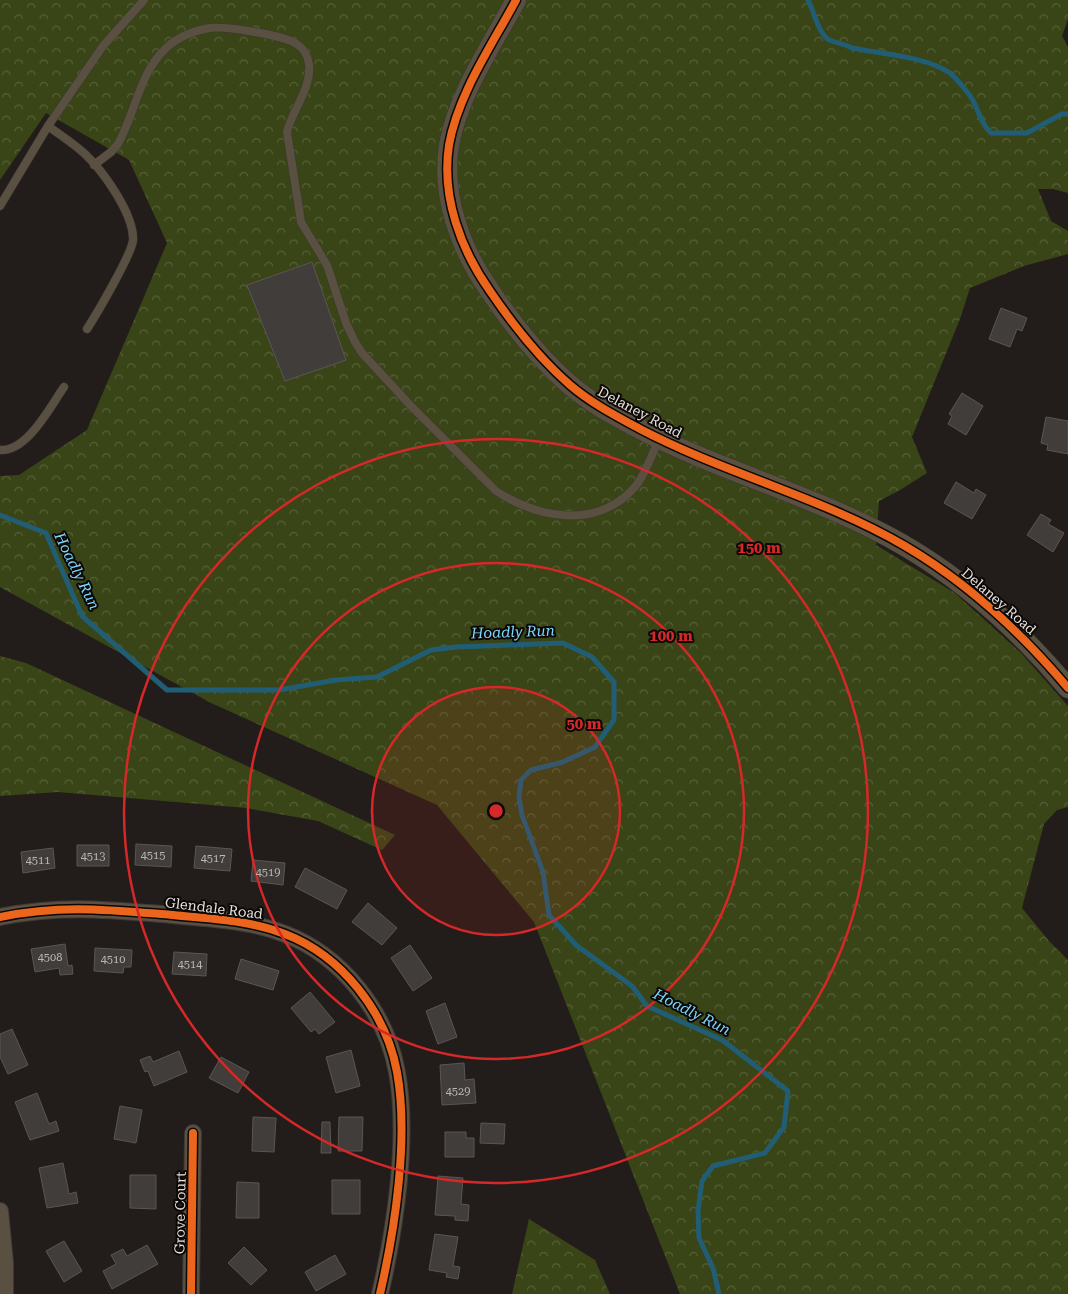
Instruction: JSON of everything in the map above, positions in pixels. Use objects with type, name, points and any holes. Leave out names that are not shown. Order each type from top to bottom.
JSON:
[{"type":"street","name":"Delaney Road","points":[[516,0],[471,85],[458,114],[449,145],[450,191],[455,220],[475,269],[521,333],[547,363],[571,386],[594,402],[660,438],[706,460],[832,510],[906,546],[951,576],[995,611],[1035,650],[1068,688]]},
{"type":"street","name":"Glendale Road","points":[[0,918],[53,908],[91,909],[238,921],[287,934],[316,950],[355,984],[370,1005],[390,1047],[397,1072],[400,1145],[397,1198],[380,1294]]},
{"type":"street","name":"Grove Court","points":[[191,1294],[193,1133]]},
{"type":"street","points":[[0,1211],[5,1263],[5,1294]]},
{"type":"lane","points":[[0,206],[48,126],[103,46],[144,0]]},
{"type":"lane","points":[[94,165],[118,144],[152,65],[172,43],[198,31],[220,28],[292,41],[304,51],[309,64],[308,80],[290,118],[286,132],[301,222],[327,265],[346,323],[355,342],[382,376],[496,491],[517,504],[546,514],[582,516],[617,502],[634,488],[660,438]]},
{"type":"lane","points":[[48,126],[85,154],[125,210],[131,224],[133,240],[99,311],[87,329]]},
{"type":"lane","points":[[0,450],[18,446],[29,436],[64,387]]},
{"type":"green space","points":[[0,0],[1068,0],[1068,19],[1062,36],[1068,47],[1068,193],[1053,189],[1038,189],[1051,221],[1068,231],[1068,254],[1024,266],[970,288],[960,319],[912,437],[927,473],[879,501],[876,545],[955,593],[1021,653],[1068,706],[1068,807],[1057,810],[1044,824],[1022,908],[1049,941],[1068,960],[1068,1294],[680,1294],[534,922],[437,805],[211,703],[0,587],[0,476],[19,475],[87,430],[167,243],[129,160],[46,113],[0,180]]},
{"type":"green space","points":[[0,656],[26,663],[395,835],[382,850],[318,821],[246,808],[58,792],[0,796]]},
{"type":"green space","points":[[529,1219],[595,1260],[610,1294],[512,1294]]},
{"type":"building","points":[[312,262],[346,360],[285,381],[247,285]]},
{"type":"building","points":[[1001,308],[1027,318],[1022,331],[1017,329],[1010,347],[989,339]]},
{"type":"building","points":[[962,393],[983,406],[966,435],[948,424],[952,416],[949,414]]},
{"type":"building","points":[[1046,417],[1068,421],[1068,454],[1047,450],[1048,445],[1041,443]]},
{"type":"building","points":[[956,482],[974,493],[976,489],[986,495],[972,519],[944,503]]},
{"type":"building","points":[[1041,514],[1051,520],[1048,524],[1064,533],[1053,552],[1027,535]]},
{"type":"building","points":[[136,844],[172,846],[171,867],[135,865]]},
{"type":"building","points":[[77,845],[109,845],[109,866],[77,866]]},
{"type":"building","points":[[196,846],[232,849],[230,871],[194,868]]},
{"type":"building","points":[[53,848],[55,868],[23,873],[21,852]]},
{"type":"building","points":[[253,860],[285,863],[283,885],[251,881]]},
{"type":"building","points":[[305,868],[347,890],[337,909],[295,887]]},
{"type":"building","points":[[368,903],[397,928],[382,945],[352,922]]},
{"type":"building","points":[[65,944],[68,966],[72,965],[73,974],[60,975],[59,968],[35,972],[31,949]]},
{"type":"building","points":[[410,945],[432,978],[413,991],[391,958]]},
{"type":"building","points":[[95,948],[132,950],[131,967],[124,967],[123,973],[94,971]]},
{"type":"building","points":[[174,952],[207,954],[206,976],[172,974]]},
{"type":"building","points":[[241,959],[279,971],[273,990],[235,979]]},
{"type":"building","points":[[310,992],[335,1022],[319,1034],[315,1029],[311,1032],[291,1008]]},
{"type":"building","points":[[445,1003],[457,1037],[438,1044],[426,1011]]},
{"type":"building","points":[[12,1029],[28,1065],[8,1074],[0,1057],[0,1034]]},
{"type":"building","points":[[351,1050],[360,1086],[336,1093],[326,1057]]},
{"type":"building","points":[[179,1051],[187,1072],[154,1086],[148,1071],[145,1072],[140,1060],[150,1056],[153,1062]]},
{"type":"building","points":[[221,1057],[249,1072],[238,1093],[209,1078]]},
{"type":"building","points":[[464,1063],[465,1080],[474,1079],[476,1103],[442,1105],[440,1065]]},
{"type":"building","points":[[37,1093],[49,1124],[56,1121],[59,1131],[30,1140],[15,1102]]},
{"type":"building","points":[[120,1106],[142,1110],[136,1143],[114,1139]]},
{"type":"building","points":[[253,1117],[276,1118],[274,1152],[252,1151]]},
{"type":"building","points":[[339,1117],[363,1117],[362,1151],[338,1151]]},
{"type":"building","points":[[322,1122],[330,1122],[331,1153],[321,1153]]},
{"type":"building","points":[[481,1123],[505,1124],[504,1144],[480,1143]]},
{"type":"building","points":[[445,1132],[466,1132],[466,1138],[474,1138],[474,1157],[445,1157]]},
{"type":"building","points":[[63,1163],[69,1194],[76,1192],[78,1203],[47,1208],[39,1168]]},
{"type":"building","points":[[130,1175],[156,1175],[156,1209],[130,1208]]},
{"type":"building","points":[[438,1176],[463,1178],[461,1204],[469,1205],[468,1221],[455,1220],[455,1216],[435,1215]]},
{"type":"building","points":[[332,1180],[360,1180],[360,1214],[332,1214]]},
{"type":"building","points":[[237,1182],[259,1183],[259,1218],[236,1218]]},
{"type":"building","points":[[435,1234],[458,1237],[453,1266],[460,1267],[458,1279],[446,1277],[447,1273],[429,1270]]},
{"type":"building","points":[[64,1241],[82,1271],[64,1282],[46,1251]]},
{"type":"building","points":[[147,1245],[158,1264],[112,1289],[103,1271],[116,1264],[111,1255],[123,1249],[127,1256]]},
{"type":"building","points":[[244,1247],[267,1270],[251,1285],[228,1263]]},
{"type":"building","points":[[335,1255],[346,1274],[316,1291],[305,1272]]},
{"type":"waterway","points":[[808,0],[819,27],[829,40],[852,48],[916,59],[940,67],[950,73],[972,98],[983,124],[991,133],[1027,133],[1062,114],[1068,114]]},
{"type":"waterway","name":"Hoadly Run","points":[[0,515],[46,533],[82,616],[167,690],[279,690],[336,680],[377,677],[431,650],[456,647],[563,643],[592,657],[614,682],[614,720],[595,747],[563,762],[531,770],[521,780],[519,797],[522,815],[543,872],[549,915],[576,945],[632,986],[647,1006],[722,1040],[788,1091],[784,1127],[765,1153],[713,1166],[702,1181],[698,1211],[699,1238],[713,1268],[719,1294]]},
{"type":"cycle path","points":[[516,0],[477,70],[460,107],[453,126],[447,165],[451,203],[462,240],[480,275],[517,329],[548,364],[570,385],[586,398],[613,414],[673,445],[840,513],[905,546],[928,560],[972,592],[1012,628],[1032,647],[1068,688]]},
{"type":"cycle path","points":[[0,917],[44,911],[86,909],[129,911],[244,923],[271,929],[306,944],[325,956],[343,972],[372,1008],[383,1028],[397,1072],[400,1098],[402,1125],[399,1183],[391,1241],[380,1294]]},
{"type":"cycle path","points":[[191,1294],[193,1133]]}]
